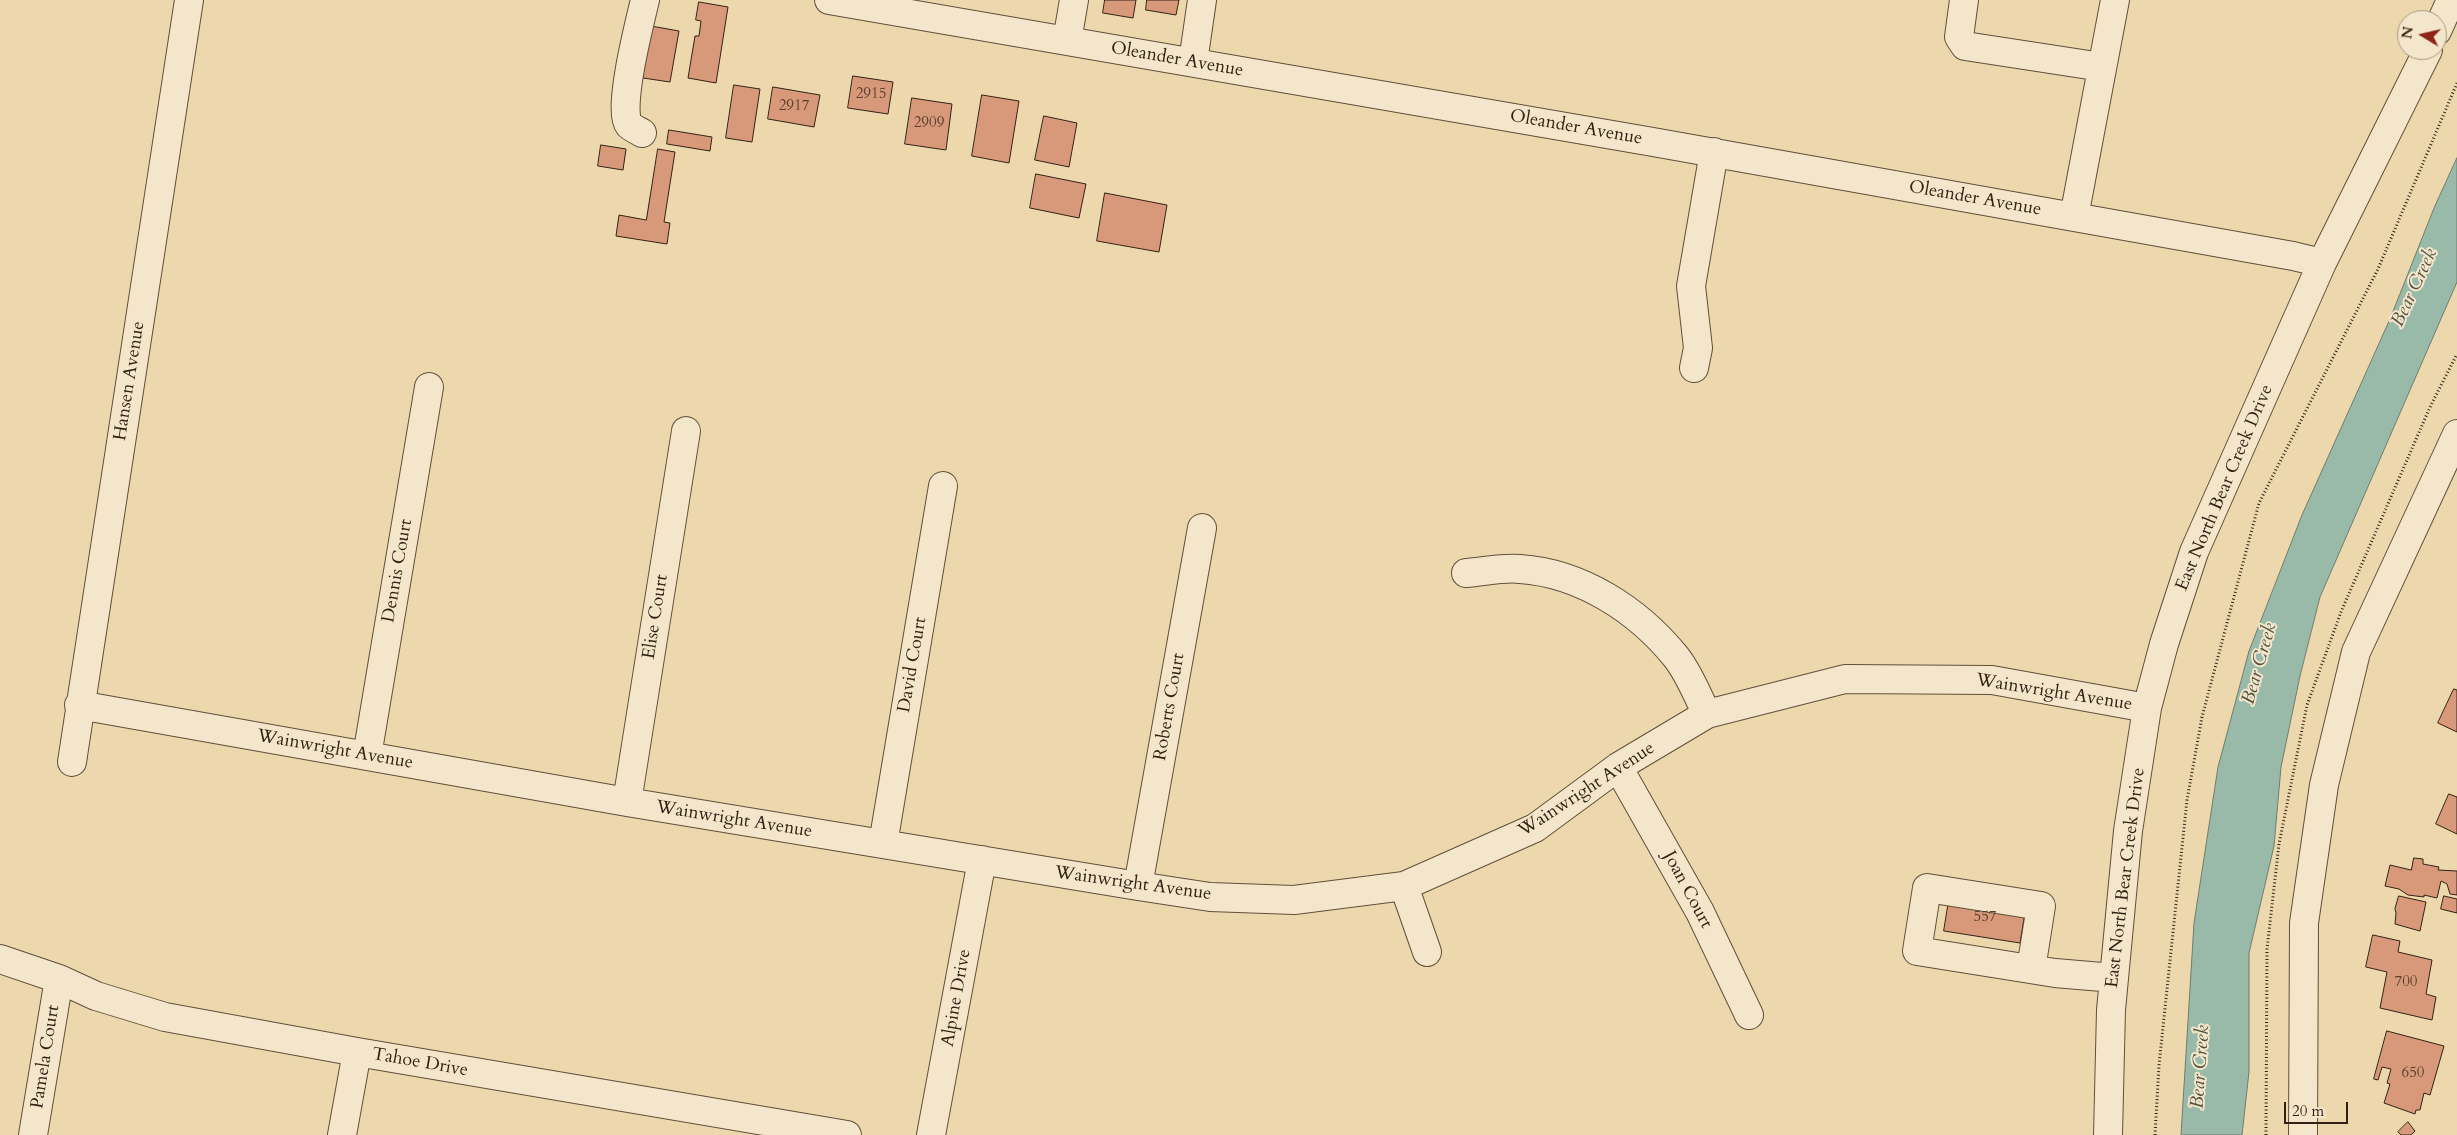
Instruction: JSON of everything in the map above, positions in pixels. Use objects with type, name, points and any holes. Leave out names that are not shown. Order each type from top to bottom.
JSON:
[{"type":"street","name":"Hansen Avenue","points":[[72,762],[79,705],[189,0]]},
{"type":"street","points":[[642,133],[629,125],[624,112],[645,0]]},
{"type":"street","name":"Oleander Avenue","points":[[829,0],[1714,152],[2322,263]]},
{"type":"street","points":[[1067,41],[1074,0]]},
{"type":"street","points":[[1193,62],[1202,0]]},
{"type":"street","points":[[1964,0],[1959,37],[1965,46],[2102,67]]},
{"type":"street","points":[[2074,217],[2115,0]]},
{"type":"street","name":"East North Bear Creek Drive","points":[[2108,1135],[2111,1010],[2128,831],[2147,708],[2164,644],[2194,552],[2322,263],[2423,60]]},
{"type":"street","points":[[1694,368],[1698,348],[1691,286],[1714,152]]},
{"type":"street","name":"Dennis Court","points":[[367,756],[429,387]]},
{"type":"street","name":"Elise Court","points":[[627,802],[686,431]]},
{"type":"street","points":[[2303,1135],[2304,923],[2324,785],[2356,652],[2457,434]]},
{"type":"street","name":"David Court","points":[[882,844],[943,486]]},
{"type":"street","name":"Roberts Court","points":[[1138,886],[1202,528]]},
{"type":"street","points":[[1466,573],[1519,568],[1562,577],[1591,589],[1622,606],[1648,626],[1677,658],[1707,714]]},
{"type":"street","name":"Wainwright Avenue","points":[[79,705],[627,802],[1138,886],[1210,896],[1294,900],[1404,886],[1535,828],[1618,767],[1707,714],[1845,679],[1992,680],[2147,708]]},
{"type":"street","name":"Joan Court","points":[[1618,767],[1700,912],[1749,1015]]},
{"type":"street","name":"Alpine Drive","points":[[931,1135],[982,860]]},
{"type":"street","points":[[1404,886],[1427,952]]},
{"type":"street","points":[[2052,972],[2041,906],[1927,888],[1917,951],[2052,972],[2114,978]]},
{"type":"street","name":"Tahoe Drive","points":[[0,959],[59,979],[96,996],[164,1017],[357,1052],[847,1135]]},
{"type":"street","name":"Pamela Court","points":[[33,1135],[59,979]]},
{"type":"street","points":[[342,1135],[357,1052]]},
{"type":"path","points":[[2155,1135],[2159,1065],[2187,800],[2202,717],[2259,503],[2378,269],[2457,83]]},
{"type":"water","name":"Bear Creek","points":[[2457,158],[2457,282],[2320,597],[2300,676],[2281,767],[2274,846],[2249,953],[2249,1072],[2242,1135],[2181,1135],[2194,923],[2218,767],[2249,651],[2302,515],[2390,319],[2434,208]]},
{"type":"building","points":[[1105,0],[1136,0],[1133,18],[1103,13]]},
{"type":"building","points":[[1147,0],[1179,0],[1176,15],[1146,10]]},
{"type":"building","points":[[699,2],[728,7],[716,83],[688,78],[695,36],[699,36],[701,21],[696,20]]},
{"type":"building","points":[[651,26],[679,31],[670,82],[643,78]]},
{"type":"building","points":[[853,76],[893,82],[888,114],[848,108]]},
{"type":"building","points":[[734,85],[760,89],[752,142],[726,138]]},
{"type":"building","points":[[773,87],[820,95],[814,127],[768,119]]},
{"type":"building","points":[[982,95],[1019,101],[1009,163],[972,156]]},
{"type":"building","points":[[912,98],[952,104],[946,150],[905,144]]},
{"type":"building","points":[[1044,116],[1077,123],[1069,167],[1035,160]]},
{"type":"building","points":[[669,130],[712,137],[710,151],[667,144]]},
{"type":"building","points":[[601,145],[626,149],[623,170],[598,166]]},
{"type":"building","points":[[658,149],[675,152],[664,222],[670,223],[667,244],[616,236],[619,215],[646,220]]},
{"type":"building","points":[[1036,174],[1086,184],[1079,218],[1030,208]]},
{"type":"building","points":[[1105,193],[1167,205],[1159,252],[1097,241]]},
{"type":"building","points":[[2454,689],[2457,690],[2457,732],[2438,723]]},
{"type":"building","points":[[2449,794],[2457,797],[2457,834],[2436,824]]},
{"type":"building","points":[[2414,858],[2423,859],[2423,864],[2439,867],[2438,870],[2457,871],[2457,895],[2450,894],[2447,884],[2441,881],[2437,898],[2424,895],[2424,897],[2408,895],[2399,889],[2385,886],[2390,865],[2411,870]]},
{"type":"building","points":[[1950,894],[2026,906],[2020,943],[1944,931]]},
{"type":"building","points":[[2399,896],[2426,902],[2420,931],[2395,924],[2395,909]]},
{"type":"building","points":[[2444,896],[2457,899],[2457,913],[2441,909]]},
{"type":"building","points":[[2373,935],[2400,941],[2398,952],[2432,960],[2426,994],[2436,997],[2432,1020],[2380,1008],[2387,972],[2366,967]]},
{"type":"building","points":[[2387,1031],[2444,1046],[2430,1095],[2424,1093],[2420,1110],[2416,1110],[2415,1114],[2384,1103],[2390,1084],[2387,1083],[2391,1069],[2382,1067],[2378,1080],[2374,1079]]},
{"type":"building","points":[[2408,1122],[2415,1131],[2411,1135],[2401,1135],[2398,1132]]}]
